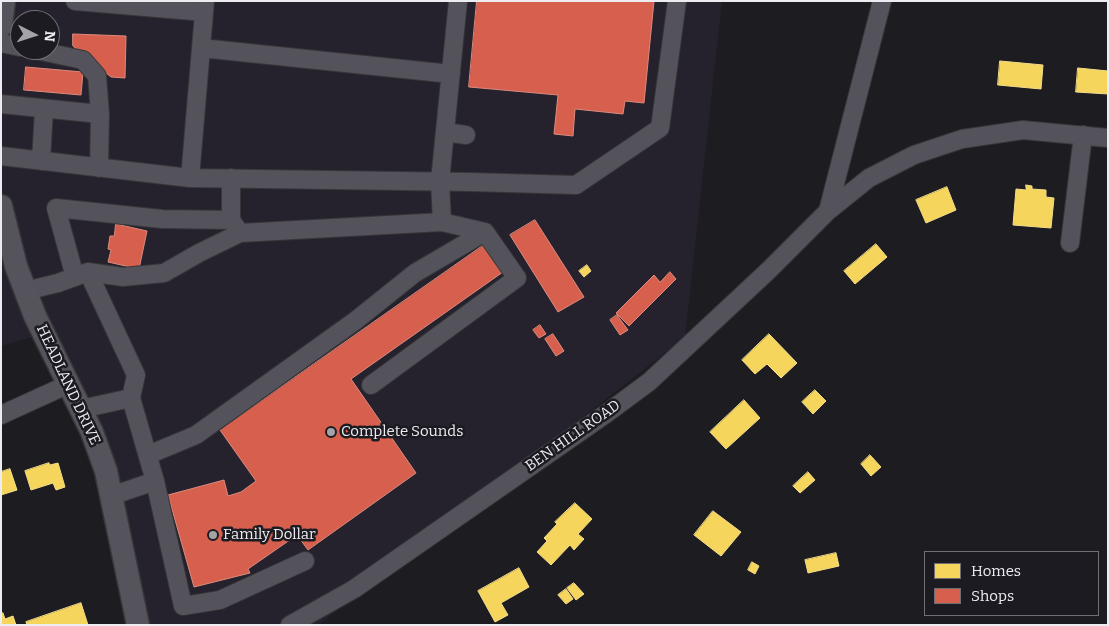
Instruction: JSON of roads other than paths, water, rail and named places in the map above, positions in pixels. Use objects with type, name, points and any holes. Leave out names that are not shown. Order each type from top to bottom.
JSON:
[{"type":"main road","points":[[1,26],[4,1]]},
{"type":"main road","name":"HEADLAND DRIVE","points":[[1,206],[6,246],[16,266],[35,316],[92,432],[106,471],[138,625]]},
{"type":"street","points":[[75,1],[204,6],[190,178]]},
{"type":"street","points":[[442,222],[440,182],[458,1]]},
{"type":"street","points":[[1,156],[190,178],[576,185],[660,128],[677,1]]},
{"type":"street","points":[[828,211],[882,1]]},
{"type":"street","points":[[201,48],[451,74]]},
{"type":"street","points":[[60,55],[83,60],[97,76],[100,114],[99,168]]},
{"type":"street","points":[[1,104],[100,114]]},
{"type":"street","points":[[41,161],[44,109]]},
{"type":"street","name":"BEN HILL ROAD","points":[[290,625],[354,589],[608,413],[649,382],[769,270],[828,211],[877,174],[914,155],[962,139],[1023,130],[1108,138]]},
{"type":"street","points":[[445,132],[466,135]]},
{"type":"street","points":[[1070,243],[1083,136]]},
{"type":"street","points":[[231,178],[235,226]]},
{"type":"street","points":[[305,560],[220,600],[182,606],[155,481],[131,398],[136,375],[81,275],[56,208],[235,226],[442,222],[485,232],[517,278],[371,385]]},
{"type":"street","points":[[25,291],[81,275],[123,276],[164,273],[199,253],[235,226]]},
{"type":"street","points":[[148,455],[196,435],[355,322],[415,274],[485,232]]},
{"type":"street","points":[[1,415],[69,384]]},
{"type":"street","points":[[81,409],[131,398]]},
{"type":"street","points":[[111,496],[155,481]]},
{"type":"place","name":"Complete Sounds","points":[[331,432]]},
{"type":"place","name":"Family Dollar","points":[[213,535]]}]
